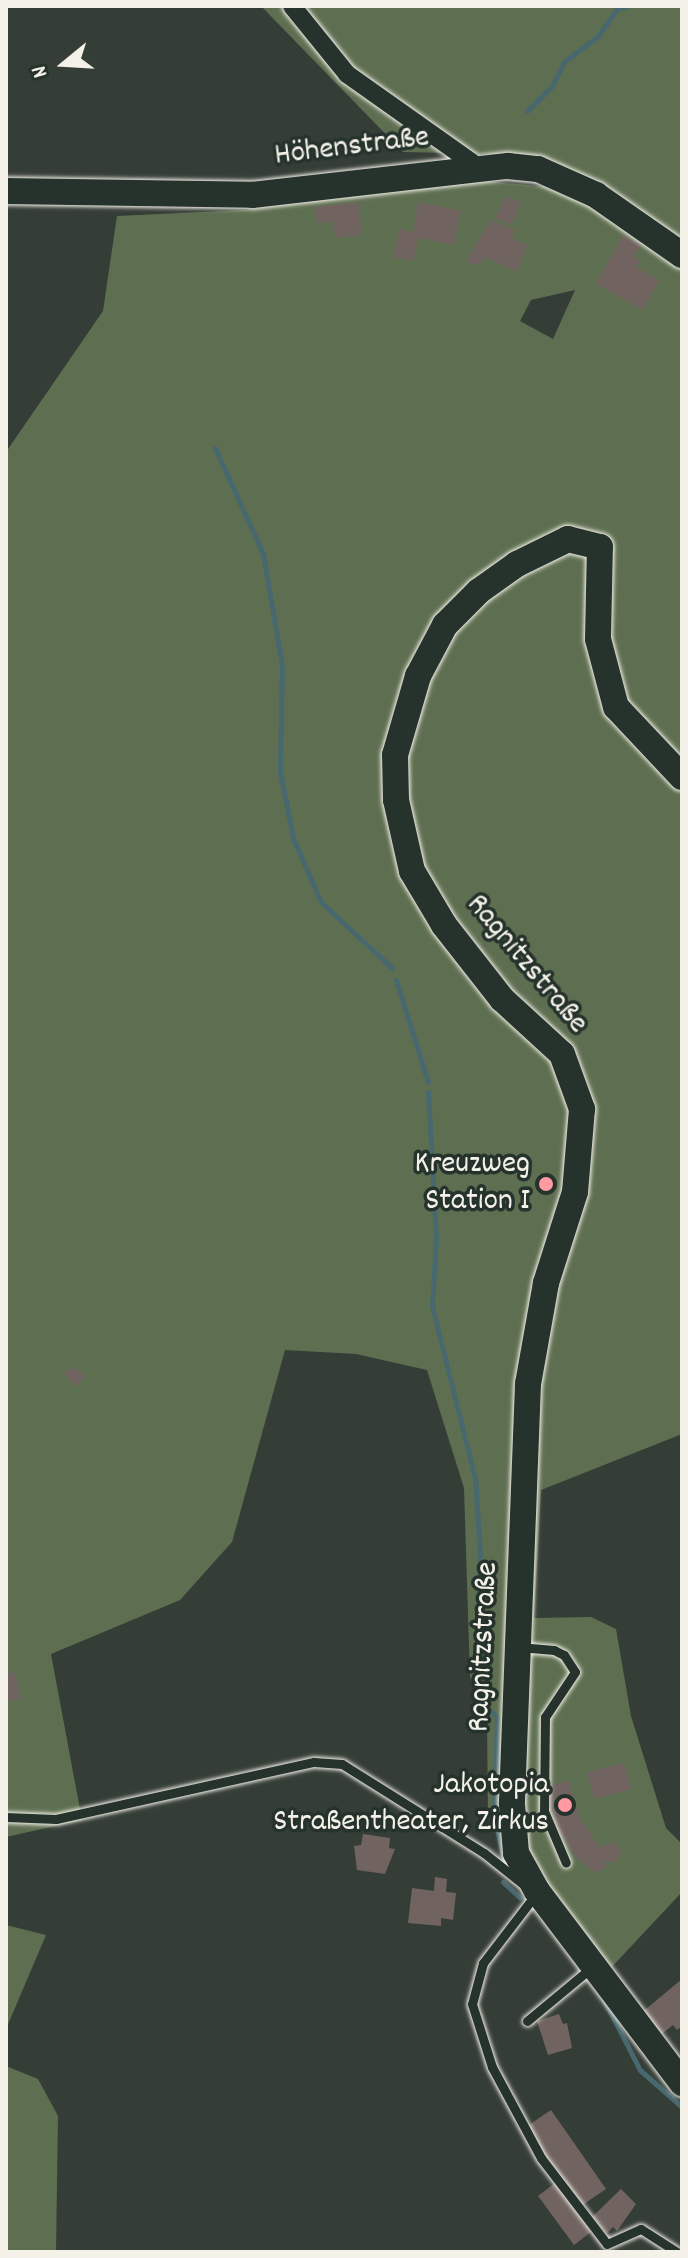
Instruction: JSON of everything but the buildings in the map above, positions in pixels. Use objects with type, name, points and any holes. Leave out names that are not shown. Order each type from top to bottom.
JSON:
[{"type":"main road","name":"Höhenstraße","points":[[6,191],[252,195],[477,166],[538,169],[596,195],[682,255]]},
{"type":"main road","name":"Ragnitzstraße","points":[[682,777],[616,707],[598,639],[600,547],[568,539],[504,573],[445,625],[418,676],[395,755],[396,800],[412,871],[444,925],[502,999],[562,1054],[582,1109],[575,1192],[546,1283],[528,1384],[512,1804],[516,1853],[537,1891],[682,2083]]},
{"type":"street","points":[[292,6],[347,74],[477,166]]},
{"type":"lane","points":[[519,1647],[554,1650],[564,1655],[575,1672],[545,1717],[544,1731],[544,1811],[566,1863]]},
{"type":"lane","points":[[6,1817],[56,1819],[314,1762],[342,1764],[537,1891],[483,1963],[472,2004],[492,2067],[541,2158],[607,2244],[641,2229],[677,2252]]},
{"type":"lane","points":[[527,2021],[595,1965]]},
{"type":"green space","points":[[261,6],[682,6],[682,259],[551,165],[497,154],[403,152]]},
{"type":"green space","points":[[472,180],[560,188],[616,220],[682,269],[682,1434],[541,1490],[534,1618],[591,1617],[616,1629],[631,1716],[666,1828],[682,1844],[682,1892],[593,1987],[516,1853],[508,1693],[500,1820],[488,1820],[487,1720],[470,1677],[464,1488],[427,1370],[356,1354],[285,1350],[232,1542],[180,1600],[51,1654],[82,1820],[6,1837],[6,452],[103,311],[117,216],[244,210]],"holes":[[[575,290],[553,339],[520,321],[531,300]]]},
{"type":"green space","points":[[6,1925],[46,1935],[6,2029]]},
{"type":"green space","points":[[6,2066],[38,2079],[58,2116],[56,2252],[6,2252]]},
{"type":"waterway","points":[[527,111],[552,86],[565,61],[598,36],[617,9],[628,6]]},
{"type":"waterway","points":[[215,448],[263,554],[282,665],[280,771],[293,838],[321,902],[392,968]]},
{"type":"waterway","points":[[396,980],[428,1082]]},
{"type":"waterway","points":[[428,1092],[436,1239],[432,1306],[475,1478],[480,1556],[475,1699],[497,1716],[494,1817],[505,1863]]},
{"type":"waterway","points":[[503,1882],[520,1898]]},
{"type":"waterway","points":[[603,1998],[640,2070],[682,2107]]},
{"type":"place","name":"Kreuzweg Station I","points":[[546,1184]]},
{"type":"place","name":"Jakotopia Straßentheater, Zirkus","points":[[565,1805]]}]
